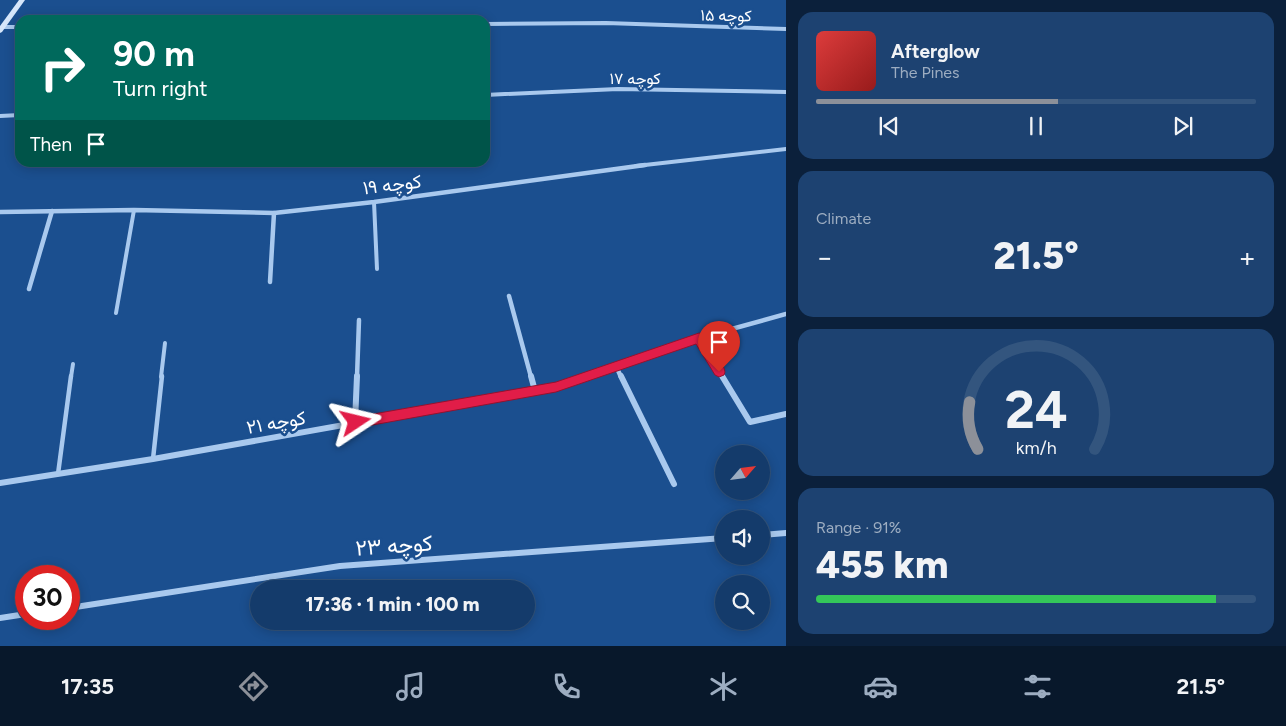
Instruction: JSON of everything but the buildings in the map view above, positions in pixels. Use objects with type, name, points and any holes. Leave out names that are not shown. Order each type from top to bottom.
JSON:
[{"type":"street","points":[[1,29],[22,0]]},
{"type":"street","name":"کوچه ۱۵","points":[[490,24],[606,23],[786,29]]},
{"type":"street","points":[[1,29],[15,28]]},
{"type":"street","name":"کوچه ۱۷","points":[[490,95],[618,89],[786,92]]},
{"type":"street","points":[[0,116],[15,115]]},
{"type":"street","name":"کوچه ۱۹","points":[[0,212],[134,210],[274,213],[374,202],[694,158],[786,149]]},
{"type":"street","points":[[29,288],[52,211]]},
{"type":"street","points":[[270,282],[274,213]]},
{"type":"street","points":[[509,296],[535,391]]},
{"type":"street","name":"کوچه ۲۱","points":[[0,483],[153,459],[556,387],[699,338],[786,314]]},
{"type":"street","points":[[356,422],[359,320]]},
{"type":"street","points":[[699,338],[750,422],[786,414]]},
{"type":"street","points":[[616,366],[674,484]]},
{"type":"street","points":[[770,534],[786,533]]},
{"type":"street","name":"کوچه ۲۳","points":[[80,606],[340,566],[715,539]]},
{"type":"street","points":[[0,618],[15,616]]},
{"type":"lane","points":[[374,202],[377,269]]},
{"type":"lane","points":[[116,313],[134,210]]},
{"type":"lane","points":[[153,459],[165,342]]},
{"type":"lane","points":[[58,474],[73,364]]},
{"type":"route","points":[[356,422],[556,387],[699,338],[719,372]]}]
